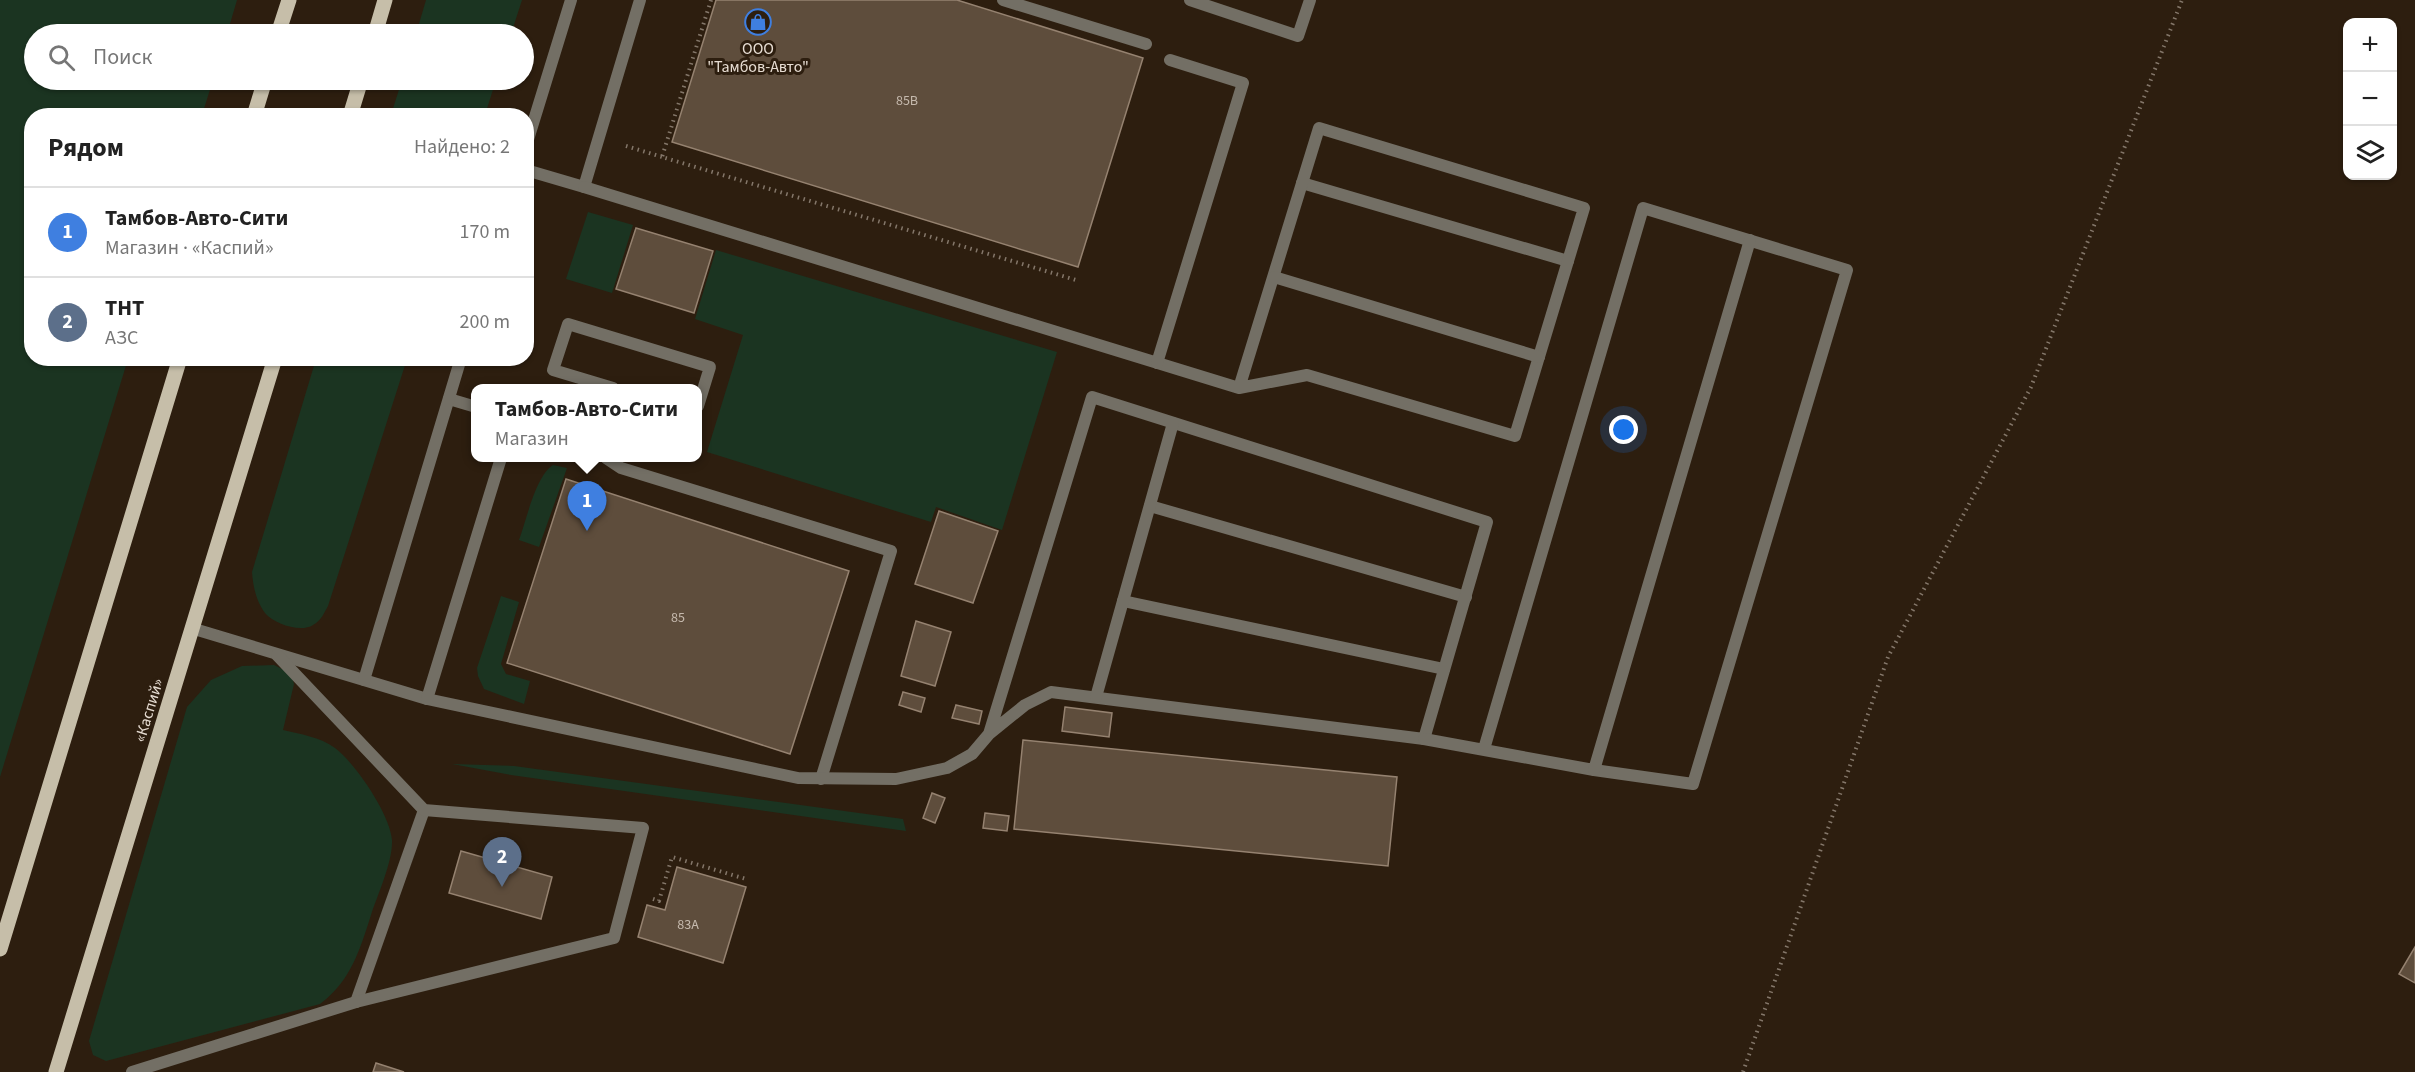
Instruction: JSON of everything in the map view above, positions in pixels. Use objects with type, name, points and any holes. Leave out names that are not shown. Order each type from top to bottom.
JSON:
[{"type":"main road","points":[[281,24],[289,0]]},
{"type":"main road","points":[[378,24],[385,0]]},
{"type":"main road","points":[[256,108],[262,90]]},
{"type":"main road","points":[[352,108],[358,90]]},
{"type":"main road","points":[[0,949],[178,366]]},
{"type":"main road","name":"«Каспий»","points":[[56,1072],[273,366]]},
{"type":"lane","points":[[534,120],[571,0]]},
{"type":"lane","points":[[584,187],[640,0]]},
{"type":"lane","points":[[1003,0],[1146,44]]},
{"type":"lane","points":[[1190,0],[1298,36],[1310,0]]},
{"type":"lane","points":[[1157,363],[1243,82],[1170,60]]},
{"type":"lane","points":[[534,172],[1239,388],[1307,375],[1515,436],[1584,208],[1319,128],[1239,388]]},
{"type":"lane","points":[[1302,183],[1568,261]]},
{"type":"lane","points":[[191,628],[427,699],[798,778],[896,779],[947,768],[972,754],[989,734],[1025,705],[1051,692],[1424,739],[1594,770],[1693,784],[1847,270],[1643,208],[1484,749]]},
{"type":"lane","points":[[1594,770],[1750,240]]},
{"type":"lane","points":[[1274,277],[1539,357]]},
{"type":"lane","points":[[577,383],[554,370],[568,324],[710,368],[702,393]]},
{"type":"lane","points":[[364,680],[459,366]]},
{"type":"lane","points":[[989,734],[1092,397],[1487,522],[1424,739]]},
{"type":"lane","points":[[449,399],[471,406]]},
{"type":"lane","points":[[1095,697],[1173,423]]},
{"type":"lane","points":[[427,699],[500,462]]},
{"type":"lane","points":[[612,462],[621,468],[891,551],[821,778]]},
{"type":"lane","points":[[1150,506],[1466,597]]},
{"type":"lane","points":[[1123,601],[1444,669]]},
{"type":"lane","points":[[132,1072],[356,1002],[614,938],[643,828],[424,810],[275,653]]},
{"type":"lane","points":[[356,1002],[424,810]]},
{"type":"path","points":[[662,157],[711,0]]},
{"type":"path","points":[[1743,1072],[1888,657],[2031,387],[2182,0]]},
{"type":"path","points":[[625,145],[1076,280]]},
{"type":"path","points":[[627,890],[659,901],[672,857],[746,879]]},
{"type":"green space","points":[[0,0],[237,0],[230,24],[24,24],[24,90],[210,90],[204,108],[24,108],[24,366],[126,366],[0,777]]},
{"type":"green space","points":[[426,0],[522,0],[514,24],[419,24]]},
{"type":"green space","points":[[399,90],[493,90],[487,108],[393,108]]},
{"type":"green space","points":[[588,212],[633,225],[612,293],[566,279]]},
{"type":"green space","points":[[716,250],[1057,352],[1002,530],[936,507],[931,522],[707,452],[743,335],[695,319]]},
{"type":"green space","points":[[314,366],[405,366],[328,606],[322,617],[316,623],[302,628],[275,621],[259,604],[252,572]]},
{"type":"green space","points":[[553,465],[567,468],[539,547],[519,540],[536,488]]},
{"type":"green space","points":[[501,596],[519,602],[501,664],[506,674],[530,681],[524,704],[484,689],[478,676],[477,668]]},
{"type":"green space","points":[[274,665],[289,674],[294,684],[283,730],[323,741],[343,755],[370,790],[390,829],[392,848],[388,867],[358,953],[339,986],[320,1004],[106,1061],[93,1055],[89,1041],[187,707],[211,680],[242,666]]},
{"type":"green space","points":[[452,764],[514,766],[903,819],[906,831],[511,775]]},
{"type":"building","points":[[716,0],[957,0],[1143,58],[1078,267],[672,142]]},
{"type":"building","points":[[636,228],[713,251],[694,313],[616,289]]},
{"type":"building","points":[[566,479],[849,571],[790,754],[507,663]]},
{"type":"building","points":[[939,511],[998,531],[973,603],[915,584]]},
{"type":"building","points":[[916,621],[951,632],[935,686],[901,676]]},
{"type":"building","points":[[903,692],[925,698],[921,712],[899,705]]},
{"type":"building","points":[[956,705],[982,711],[979,724],[952,718]]},
{"type":"building","points":[[1065,707],[1112,713],[1109,737],[1062,731]]},
{"type":"building","points":[[1023,740],[1397,777],[1388,866],[1014,829]]},
{"type":"building","points":[[932,793],[945,798],[935,823],[923,818]]},
{"type":"building","points":[[985,813],[1009,816],[1007,831],[983,828]]},
{"type":"building","points":[[461,851],[552,877],[541,919],[449,893]]},
{"type":"building","points":[[677,867],[746,887],[723,963],[638,937],[647,905],[665,910]]},
{"type":"building","points":[[2415,947],[2415,983],[2399,974]]},
{"type":"building","points":[[376,1063],[404,1072],[373,1072]]},
{"type":"place","name":"ООО \"Тамбов-Авто\"","points":[[758,22]]},
{"type":"place","name":"Тамбов-Авто-Сити","points":[[587,531]]},
{"type":"place","name":"THT","points":[[502,887]]}]
